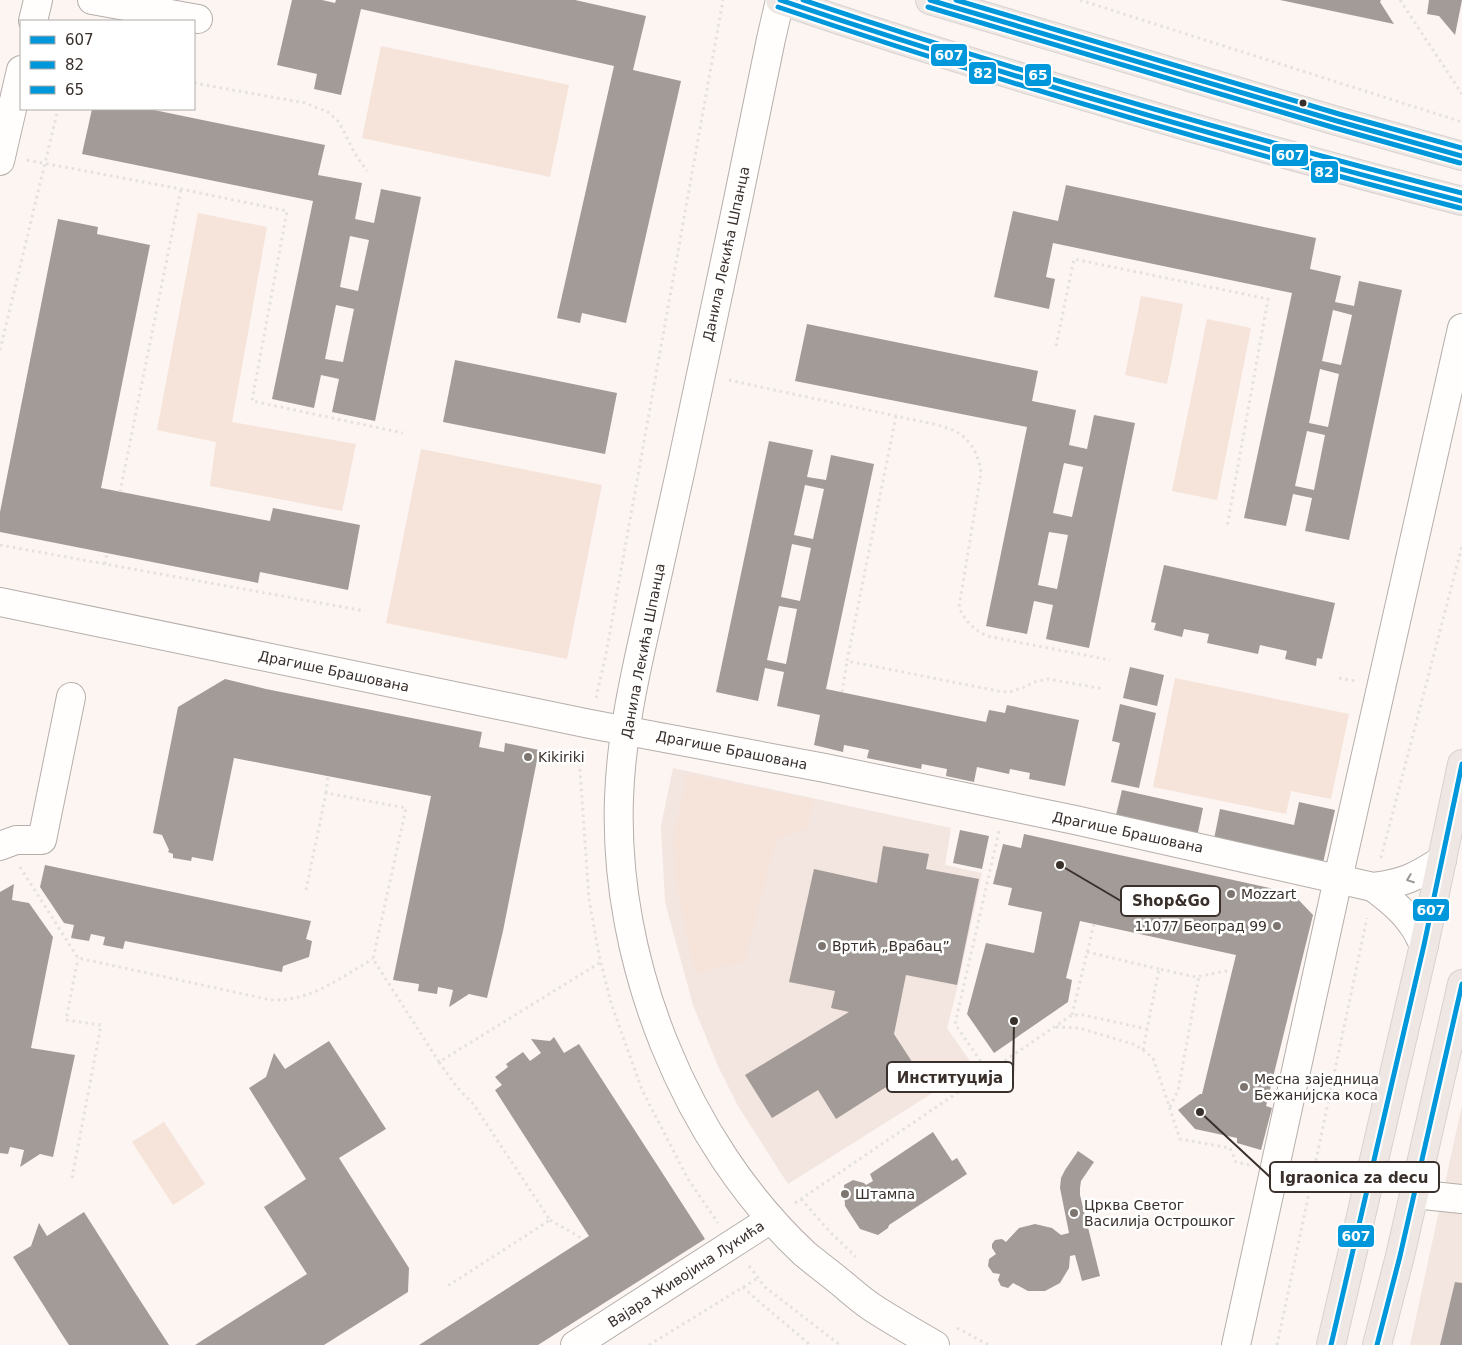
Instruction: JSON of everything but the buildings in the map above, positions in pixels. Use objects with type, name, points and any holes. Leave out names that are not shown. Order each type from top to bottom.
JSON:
[{"type":"main road","points":[[780,0],[979,66],[1371,178],[1462,200]]},
{"type":"main road","points":[[930,0],[1337,121],[1462,156]]},
{"type":"main road","points":[[1331,1345],[1424,945],[1462,764]]},
{"type":"main road","points":[[1377,1345],[1400,1256],[1462,984]]},
{"type":"street","points":[[33,20],[38,0]]},
{"type":"street","points":[[92,0],[198,19]]},
{"type":"street","name":"Данила Лекића Шпанца","points":[[780,0],[631,692],[619,796],[620,860],[632,933],[644,984],[661,1035],[674,1066],[711,1136],[728,1163],[771,1219],[806,1254],[870,1307],[935,1345]]},
{"type":"street","points":[[1,158],[20,74]]},
{"type":"street","points":[[1236,1345],[1338,879],[1462,328]]},
{"type":"street","name":"Драгише Брашована","points":[[0,602],[542,714],[825,768],[1108,827],[1373,887],[1405,881],[1421,874],[1442,860]]},
{"type":"street","points":[[3,844],[16,840],[42,840],[72,697]]},
{"type":"street","name":"Драгише Брашована","points":[[1373,887],[1404,913],[1424,945]]},
{"type":"street","points":[[1414,1194],[1462,1199]]},
{"type":"street","name":"Вајара Живојина Лукића","points":[[575,1345],[771,1219]]},
{"type":"path","points":[[722,8],[723,0]]},
{"type":"path","points":[[1080,0],[1462,122]]},
{"type":"path","points":[[1400,0],[1462,94]]},
{"type":"path","points":[[195,83],[305,102],[328,112],[339,122],[354,154],[368,170]]},
{"type":"path","points":[[0,350],[58,110]]},
{"type":"path","points":[[1,158],[45,163],[287,211],[252,401],[403,433]]},
{"type":"path","points":[[120,492],[181,189]]},
{"type":"path","points":[[1056,346],[1074,260],[1268,299],[1226,528]]},
{"type":"path","points":[[701,374],[896,416],[950,429],[960,434],[976,451],[980,462],[981,474],[959,607],[963,616],[978,631],[987,636],[1110,660]]},
{"type":"path","points":[[842,692],[896,416]]},
{"type":"path","points":[[0,545],[365,611]]},
{"type":"path","points":[[1277,1345],[1373,887],[1462,546]]},
{"type":"path","points":[[105,564],[107,553]]},
{"type":"path","points":[[847,661],[998,691],[1010,692],[1034,682],[1048,679],[1104,689]]},
{"type":"path","points":[[306,890],[328,776]]},
{"type":"path","points":[[326,793],[406,808],[373,958],[439,1062],[456,1086],[474,1105],[550,1220],[583,1240]]},
{"type":"path","points":[[988,1072],[955,1024],[1005,806]]},
{"type":"path","points":[[3,844],[78,958],[66,1020],[101,1025],[72,1178]]},
{"type":"path","points":[[1072,1015],[1094,924]]},
{"type":"path","points":[[1087,952],[1196,977],[1230,970]]},
{"type":"path","points":[[78,958],[271,1000],[283,1000],[312,994],[373,958]]},
{"type":"path","points":[[439,1062],[601,962]]},
{"type":"path","points":[[1143,1050],[1159,969]]},
{"type":"path","points":[[1170,1108],[1178,1091],[1199,976]]},
{"type":"path","points":[[771,1219],[1072,1015],[1083,1014],[1147,1029]]},
{"type":"path","points":[[1055,1027],[1079,1028],[1136,1045],[1143,1050],[1153,1058],[1180,1139],[1230,1148],[1234,1158]]},
{"type":"path","points":[[801,1199],[831,1233],[860,1260]]},
{"type":"path","points":[[446,1287],[550,1220]]},
{"type":"path","points":[[649,1345],[758,1278],[765,1288],[840,1345]]},
{"type":"path","points":[[743,1287],[810,1345]]},
{"type":"path","points":[[954,1327],[990,1345]]},
{"type":"shaded area","points":[[381,46],[569,85],[550,177],[362,138]]},
{"type":"shaded area","points":[[198,213],[267,227],[232,422],[356,444],[342,511],[210,486],[216,442],[157,430]]},
{"type":"shaded area","points":[[1141,296],[1183,304],[1167,384],[1125,375]]},
{"type":"shaded area","points":[[1207,319],[1251,328],[1217,500],[1172,491]]},
{"type":"shaded area","points":[[421,449],[602,485],[567,659],[386,623]]},
{"type":"shaded area","points":[[1175,678],[1349,714],[1331,799],[1291,791],[1286,814],[1153,787]]},
{"type":"shaded area","name":"Вртић „Врабац”","points":[[673,768],[951,828],[945,865],[982,873],[947,1028],[974,1067],[788,1184],[738,1106],[718,1066],[693,1005],[665,902],[661,826]]},
{"type":"shaded area","points":[[688,774],[814,800],[807,828],[776,840],[744,962],[695,973],[676,878],[673,838]]},
{"type":"shaded area","points":[[1462,1105],[1462,1345],[1410,1345]]},
{"type":"shaded area","points":[[164,1122],[205,1184],[173,1205],[132,1142]]},
{"type":"transit line","name":"607","points":[[780,0],[949,55],[1119,107],[1462,201]]},
{"type":"transit line","name":"65","points":[[803,0],[1049,78],[1296,149],[1462,193]]},
{"type":"transit line","name":"607","points":[[930,0],[1337,121],[1462,156]]},
{"type":"transit line","name":"65","points":[[956,0],[1339,114],[1462,148]]},
{"type":"transit line","name":"82","points":[[778,7],[947,62],[1117,114],[1202,139],[1460,208]]},
{"type":"transit line","name":"82","points":[[928,7],[1335,128],[1460,163]]},
{"type":"transit line","name":"607","points":[[1331,1345],[1424,945],[1462,764]]},
{"type":"transit line","name":"607","points":[[1377,1345],[1400,1256],[1462,984]]},
{"type":"place","name":"Kikiriki","points":[[528,757]]},
{"type":"place","name":"Shop&Go","points":[[1060,865]]},
{"type":"place","name":"Mozzart","points":[[1231,894]]},
{"type":"place","name":"11077 Београд 99","points":[[1277,926]]},
{"type":"place","name":"Вртић „Врабац”","points":[[822,946]]},
{"type":"place","name":"Институција","points":[[1014,1021]]},
{"type":"place","name":"Месна заједница Бежанијска коса","points":[[1244,1087]]},
{"type":"place","name":"Igraonica za decu","points":[[1200,1112]]},
{"type":"place","name":"Штампа","points":[[845,1194]]},
{"type":"place","name":"Црква Светог Василија Острошког","points":[[1074,1213]]}]
